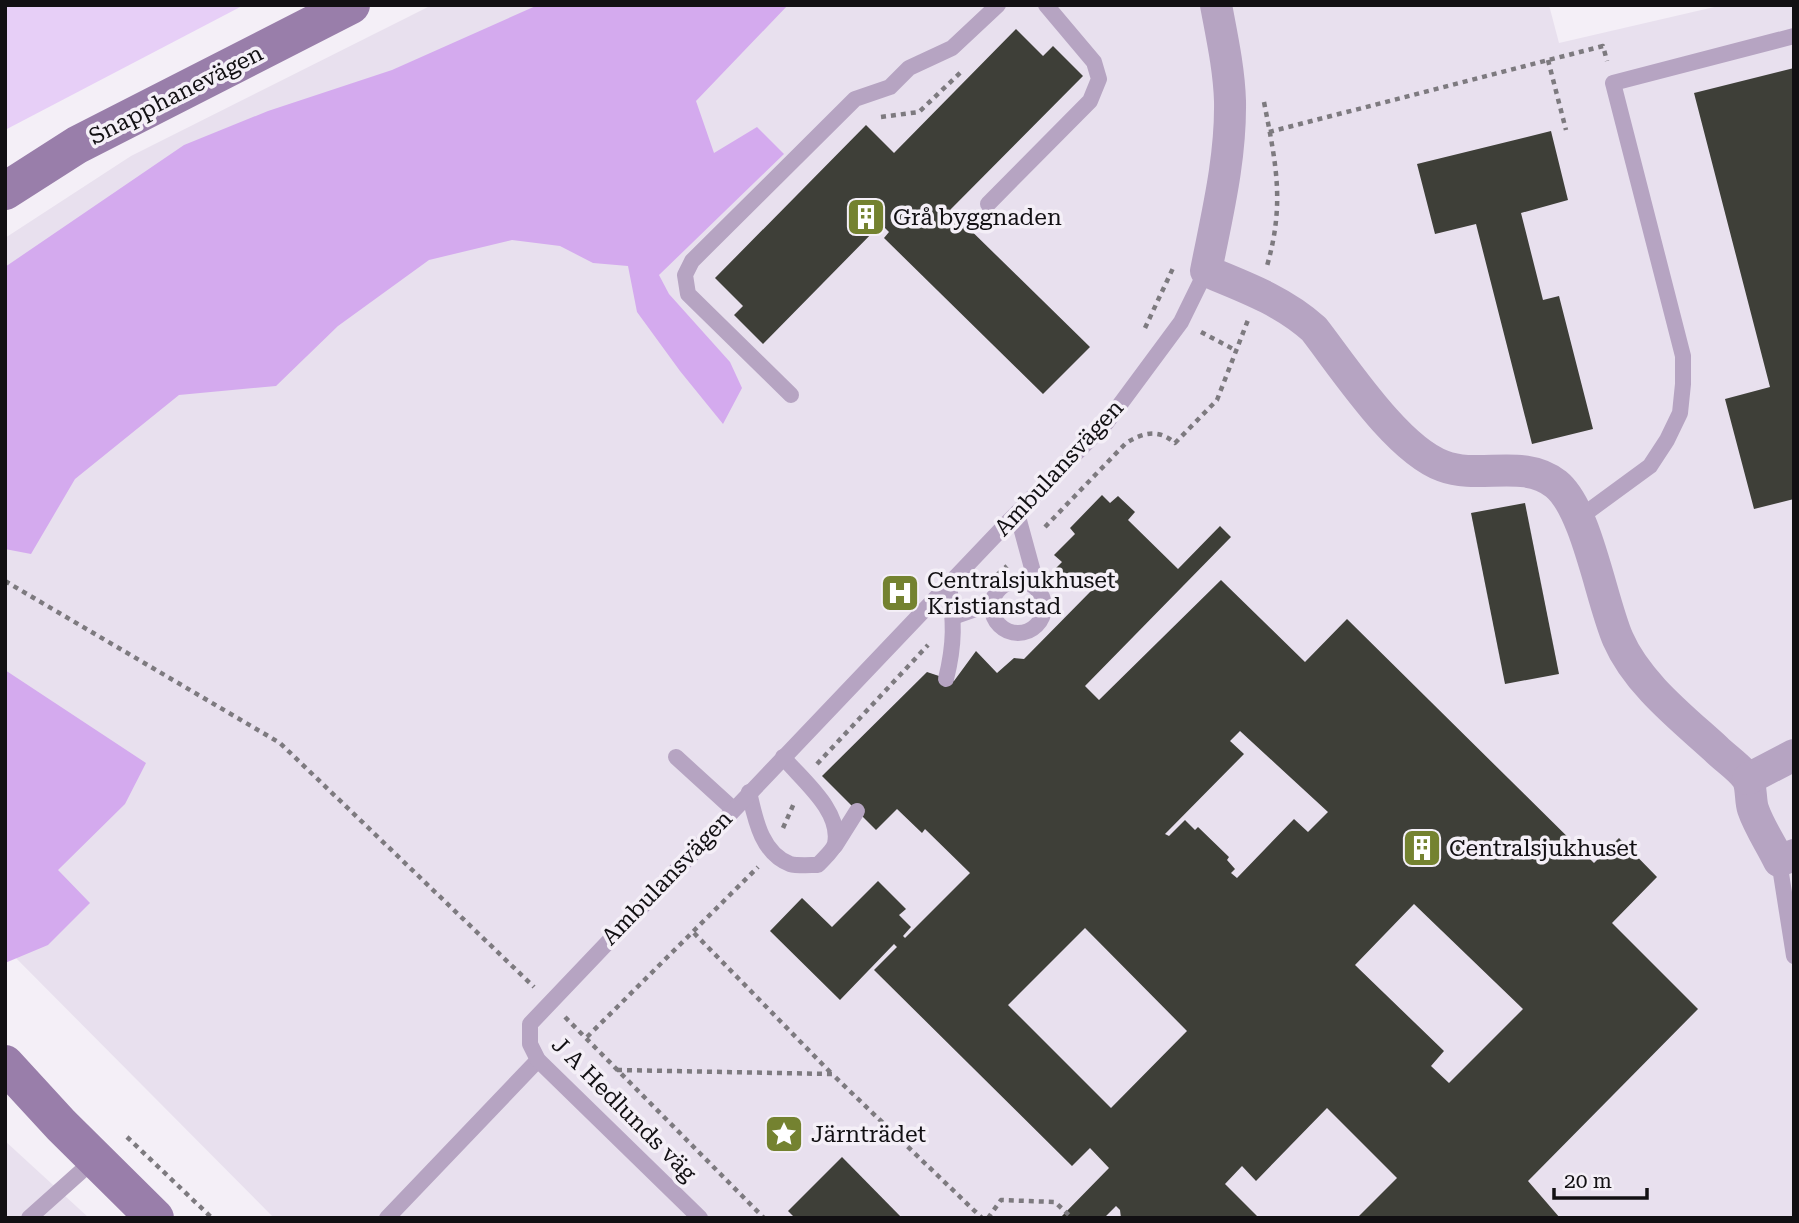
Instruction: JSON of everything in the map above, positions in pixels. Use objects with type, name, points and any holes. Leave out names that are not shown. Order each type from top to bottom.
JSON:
[{"type":"main road","name":"Snapphanevägen","points":[[5,191],[77,145],[351,5]]},
{"type":"main road","points":[[5,1064],[61,1125],[155,1218]]},
{"type":"main road","points":[[5,1088],[61,1125]]},
{"type":"street","name":"Ambulansvägen","points":[[1206,271],[1225,180],[1230,102],[1216,5]]},
{"type":"street","points":[[1206,271],[1259,292],[1298,314],[1314,329],[1399,437],[1424,457],[1444,467],[1471,472],[1523,471],[1542,475],[1567,496],[1579,519],[1619,641],[1650,688],[1748,779],[1753,809],[1787,858]]},
{"type":"street","points":[[1748,779],[1794,755]]},
{"type":"lane","points":[[791,395],[688,294],[685,275],[692,261],[855,99],[890,87],[909,68],[952,48],[998,5]]},
{"type":"lane","points":[[988,204],[1090,101],[1100,79],[1094,62],[1046,5]]},
{"type":"lane","points":[[1579,519],[1650,466],[1680,413],[1683,384],[1683,356],[1613,83],[1794,36]]},
{"type":"lane","name":"Ambulansvägen","points":[[530,1024],[749,792],[1107,422],[1181,322],[1206,271]]},
{"type":"lane","points":[[1017,513],[1044,603],[1044,613],[1040,622],[1023,633],[1005,630],[996,621],[993,603],[1005,585],[1013,582],[1030,584],[1038,590]]},
{"type":"lane","points":[[946,679],[953,650],[949,585]]},
{"type":"lane","points":[[953,617],[993,603]]},
{"type":"lane","points":[[676,757],[733,809]]},
{"type":"lane","points":[[783,757],[829,809],[835,825],[835,846]]},
{"type":"lane","points":[[749,792],[757,827],[772,852],[790,864],[818,865],[835,846],[857,811]]},
{"type":"lane","points":[[1787,858],[1794,956]]},
{"type":"lane","name":"J A Hedlunds väg","points":[[530,1024],[530,1044],[538,1060],[700,1218]]},
{"type":"lane","points":[[387,1218],[538,1060]]},
{"type":"lane","points":[[29,1218],[95,1159]]},
{"type":"path","points":[[1269,132],[1603,46],[1613,83]]},
{"type":"path","points":[[1548,60],[1566,130]]},
{"type":"path","points":[[879,117],[919,112],[966,67]]},
{"type":"path","points":[[1140,338],[1174,265]]},
{"type":"path","points":[[916,619],[898,598],[925,571]]},
{"type":"path","points":[[5,581],[280,743],[587,1037],[616,1070],[764,1218]]},
{"type":"path","points":[[587,1037],[694,933],[772,852],[797,796]]},
{"type":"path","points":[[694,933],[832,1074],[982,1218]]},
{"type":"path","points":[[616,1070],[832,1074]]},
{"type":"path","points":[[988,1218],[1001,1200],[1055,1202],[1072,1218]]},
{"type":"shaded area","points":[[5,5],[244,5],[5,130]]},
{"type":"shaded area","name":"Centralsjukhuset Kristianstad","points":[[432,5],[1549,5],[1559,43],[1723,5],[1794,5],[1794,1218],[274,1218],[5,947],[5,238],[131,156]]},
{"type":"shaded area","points":[[538,5],[788,5],[696,101],[714,153],[757,127],[784,154],[659,275],[669,294],[730,362],[742,388],[723,424],[637,312],[628,266],[593,263],[560,246],[512,240],[429,260],[338,326],[276,386],[179,395],[75,479],[31,554],[5,549],[5,267],[184,145],[268,111],[392,70]]},
{"type":"shaded area","points":[[5,670],[146,763],[125,804],[58,870],[90,903],[48,945],[5,963]]},
{"type":"shaded area","points":[[5,1141],[89,1218],[5,1218]]},
{"type":"building","name":"Grå byggnaden","points":[[1016,29],[1043,56],[1053,46],[1083,76],[950,210],[1090,347],[1043,394],[884,238],[889,232],[881,224],[763,344],[734,315],[743,306],[715,278],[866,125],[894,153]]},
{"type":"building","points":[[1794,68],[1794,499],[1754,509],[1725,399],[1770,387],[1694,93]]},
{"type":"building","points":[[1551,131],[1568,200],[1521,213],[1543,300],[1559,296],[1593,429],[1532,444],[1476,224],[1435,234],[1417,164]]},
{"type":"building","name":"Centralsjukhuset","points":[[1102,495],[1110,503],[1118,496],[1135,512],[1128,520],[1178,569],[1220,526],[1231,537],[1085,686],[1099,700],[1221,580],[1305,662],[1347,619],[1594,863],[1619,838],[1657,877],[1612,923],[1698,1009],[1528,1181],[1560,1218],[1357,1218],[1397,1178],[1327,1108],[1256,1181],[1242,1166],[1225,1184],[1259,1218],[1121,1218],[1120,1210],[1116,1206],[1104,1218],[1060,1218],[1109,1168],[1090,1148],[1072,1166],[874,970],[897,947],[894,944],[840,1000],[770,931],[802,898],[832,927],[878,881],[906,909],[899,915],[911,927],[903,936],[905,938],[970,873],[925,829],[922,833],[897,809],[876,830],[822,776],[927,672],[954,681],[976,651],[997,673],[1014,658],[1024,659],[1091,591],[1079,579],[1072,586],[1055,569],[1062,562],[1054,555],[1075,534],[1070,528]],"holes":[[[1240,731],[1328,812],[1308,832],[1294,819],[1237,878],[1231,873],[1235,869],[1227,860],[1229,857],[1198,827],[1195,830],[1185,820],[1169,836],[1165,834],[1244,754],[1230,741]],[[1414,904],[1523,1009],[1449,1083],[1431,1066],[1444,1051],[1355,965]],[[1085,928],[1187,1031],[1111,1108],[1008,1005]]]},
{"type":"building","points":[[1525,503],[1559,674],[1505,684],[1471,513]]},
{"type":"building","points":[[842,1157],[902,1218],[795,1218],[788,1211]]},
{"type":"place","name":"Grå byggnaden","points":[[866,217]]},
{"type":"place","name":"Centralsjukhuset Kristianstad","points":[[900,593]]},
{"type":"place","name":"Centralsjukhuset","points":[[1422,848]]},
{"type":"place","name":"Järnträdet","points":[[784,1134]]}]
